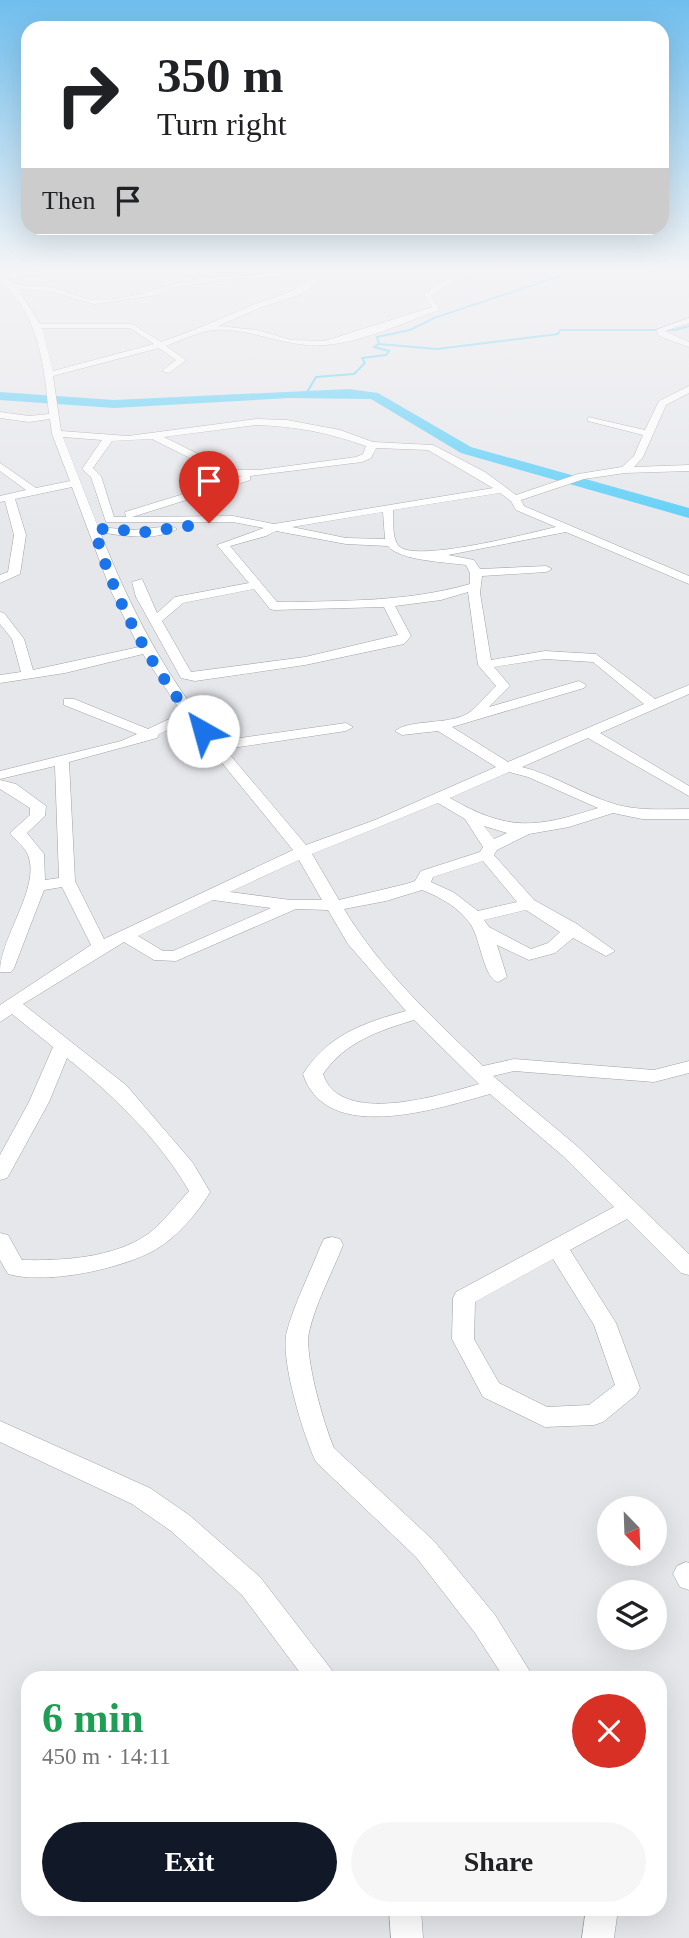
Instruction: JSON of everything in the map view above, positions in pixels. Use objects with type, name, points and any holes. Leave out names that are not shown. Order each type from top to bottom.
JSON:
[{"type":"street","points":[[44,357],[57,435],[117,591],[145,647],[190,715],[303,852],[354,940],[418,1013],[486,1080],[529,1114],[689,1267]]},
{"type":"street","points":[[47,375],[113,357]]},
{"type":"street","points":[[166,371],[182,360],[177,357]]},
{"type":"street","points":[[625,470],[638,457],[662,403],[689,389]]},
{"type":"street","points":[[672,397],[689,398]]},
{"type":"street","points":[[0,415],[29,419],[52,407]]},
{"type":"street","points":[[591,419],[647,433]]},
{"type":"street","points":[[57,435],[108,439],[156,438],[270,422],[318,428],[372,445],[430,447],[481,474],[515,499],[520,508],[689,580]]},
{"type":"street","points":[[156,438],[223,472],[259,473],[358,460],[367,456],[372,445]]},
{"type":"street","points":[[108,439],[87,469],[96,476],[110,520]]},
{"type":"street","points":[[0,466],[33,491]]},
{"type":"street","points":[[515,499],[566,481],[625,470],[689,468]]},
{"type":"street","points":[[110,520],[259,473]]},
{"type":"street","points":[[0,579],[14,574],[20,535],[4,498],[76,483]]},
{"type":"street","points":[[501,490],[275,527],[262,534],[223,544],[279,608],[388,603],[431,597],[476,579],[546,569]]},
{"type":"street","points":[[388,508],[390,543],[399,552],[466,560],[476,579],[476,604],[485,664],[503,686],[472,717]]},
{"type":"street","points":[[110,520],[233,519],[346,541],[390,543]]},
{"type":"street","points":[[95,530],[111,528],[139,533],[233,519]]},
{"type":"street","points":[[428,556],[567,528]]},
{"type":"street","points":[[138,582],[167,641],[186,675],[190,676],[306,661],[404,639],[388,603]]},
{"type":"street","points":[[156,620],[179,600],[258,585]]},
{"type":"street","points":[[431,597],[476,604]]},
{"type":"street","points":[[0,616],[22,647],[28,675]]},
{"type":"street","points":[[0,680],[167,641]]},
{"type":"street","points":[[485,664],[545,655],[596,658],[654,705]]},
{"type":"street","points":[[402,731],[441,726],[579,685]]},
{"type":"street","points":[[0,1241],[16,1268],[57,1270],[141,1248],[164,1232],[200,1192],[186,1168],[119,1090],[62,1047],[6,1010],[102,946],[124,935],[303,852],[439,798],[689,689]]},
{"type":"street","points":[[69,702],[152,735]]},
{"type":"street","points":[[0,775],[62,762],[152,735],[190,715]]},
{"type":"street","points":[[441,726],[505,767],[533,774],[612,808],[642,814],[689,814]]},
{"type":"street","points":[[216,746],[346,727]]},
{"type":"street","points":[[588,732],[689,792]]},
{"type":"street","points":[[62,762],[67,881],[96,941],[102,946]]},
{"type":"street","points":[[0,784],[19,792],[38,807],[37,816],[18,833],[36,854],[37,886],[5,968]]},
{"type":"street","points":[[439,798],[470,816],[511,829],[562,824],[612,808]]},
{"type":"street","points":[[470,816],[489,851],[528,904],[607,951]]},
{"type":"street","points":[[124,935],[160,956],[176,956],[291,905],[303,902],[334,905],[397,894],[422,884],[427,874],[489,851],[526,829]]},
{"type":"street","points":[[37,886],[67,881]]},
{"type":"street","points":[[422,884],[444,893],[478,924],[529,955],[554,947],[566,939],[571,928]]},
{"type":"street","points":[[211,895],[291,905]]},
{"type":"street","points":[[478,924],[528,904]]},
{"type":"street","points":[[478,924],[498,976]]},
{"type":"street","points":[[418,1013],[366,1029],[337,1043],[313,1074],[323,1095],[338,1103],[399,1110],[486,1080],[514,1065],[654,1076],[689,1067]]},
{"type":"street","points":[[0,1173],[39,1102],[62,1047]]},
{"type":"street","points":[[556,1246],[605,1323],[628,1388],[594,1415],[545,1417],[491,1390],[463,1339],[464,1298],[556,1246],[629,1208]]},
{"type":"street","points":[[332,1245],[298,1334],[303,1384],[314,1430],[326,1454],[338,1468],[425,1549],[485,1625],[515,1671]]},
{"type":"street","points":[[0,1431],[141,1496],[180,1522],[251,1586],[316,1671]]},
{"type":"street","points":[[405,1916],[407,1938]]},
{"type":"street","points":[[597,1938],[602,1916]]},
{"type":"waterway","points":[[306,394],[316,377],[354,374],[365,363],[362,358],[366,357]]},
{"type":"waterway","points":[[0,396],[114,404],[289,394],[349,393],[374,396],[466,450],[689,513]]},
{"type":"route","points":[[203,731],[167,683],[137,633],[117,591],[95,530],[111,528],[127,533],[139,533],[209,523]]}]
